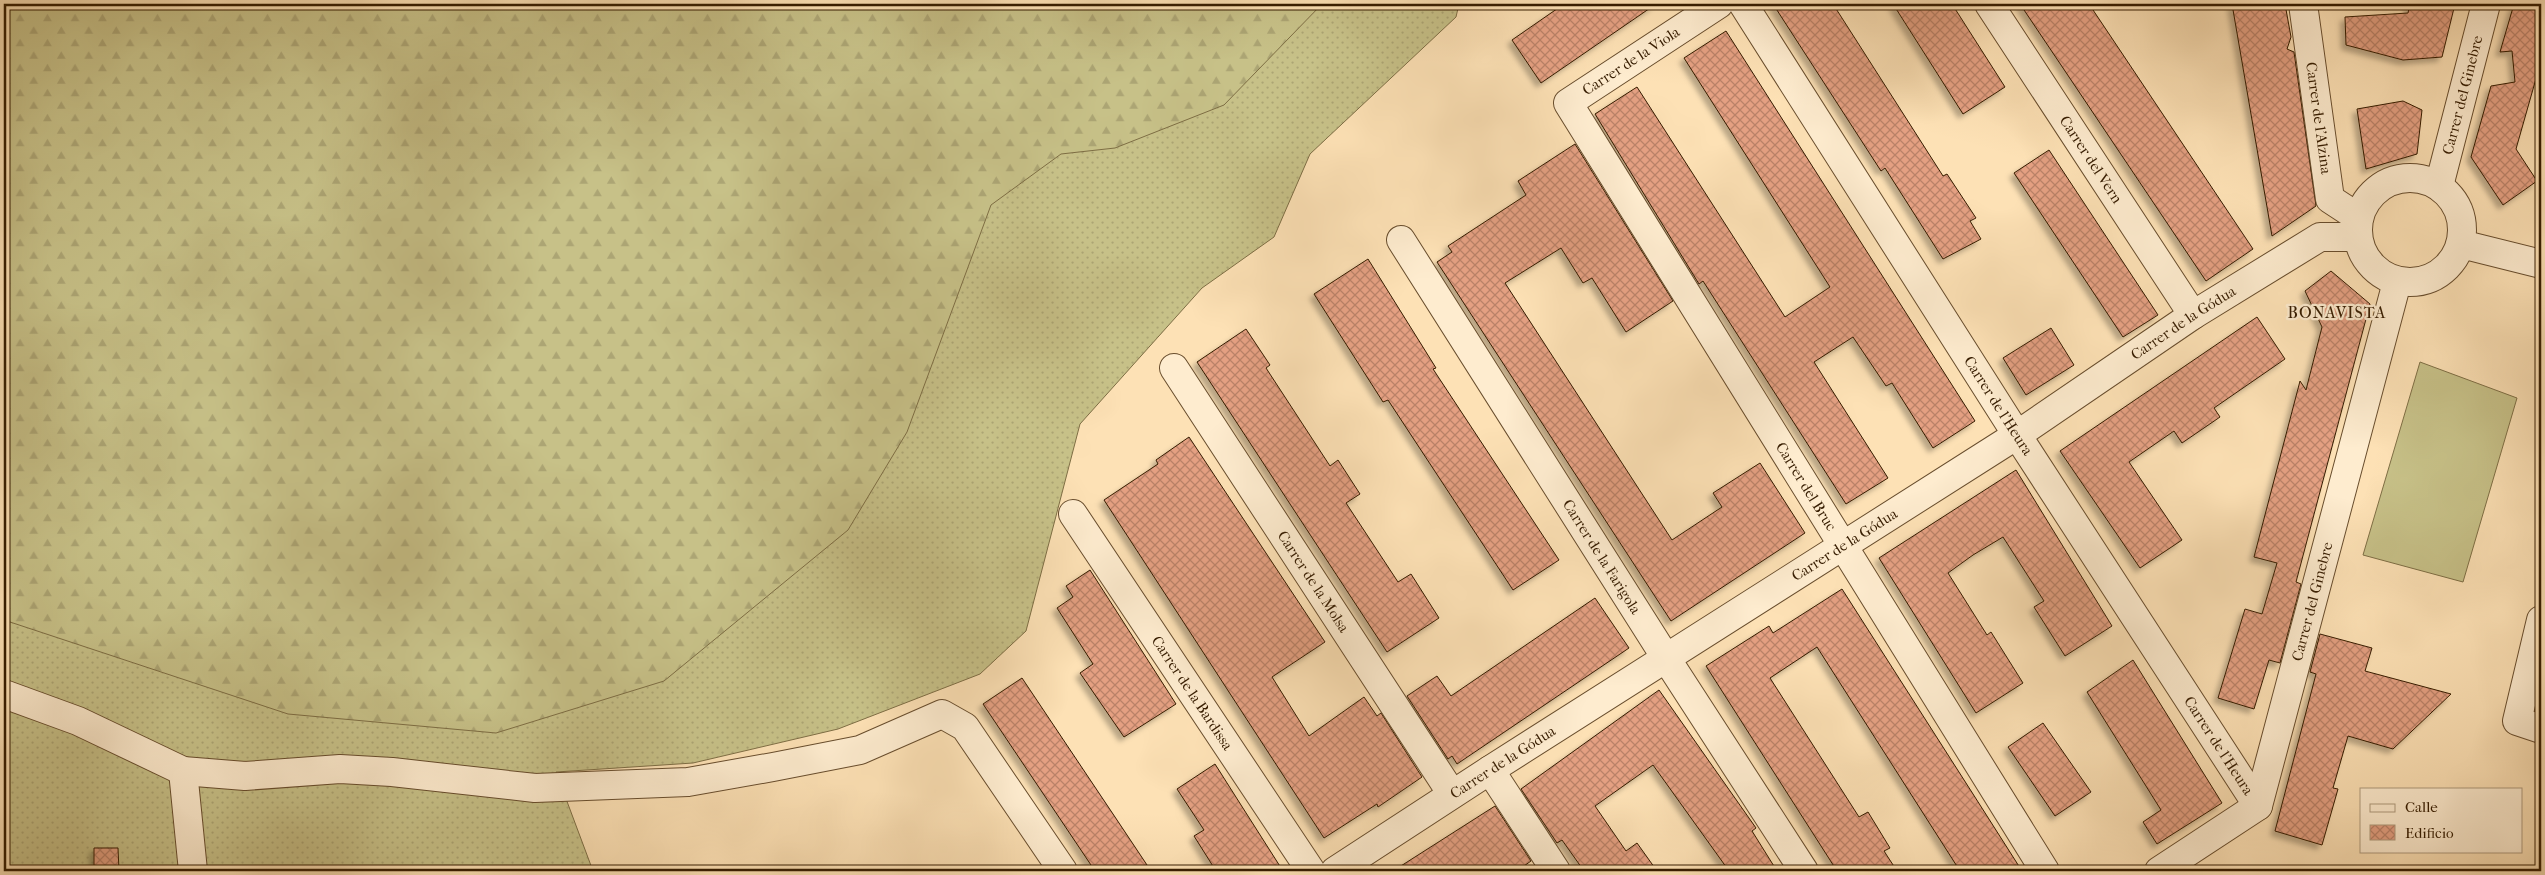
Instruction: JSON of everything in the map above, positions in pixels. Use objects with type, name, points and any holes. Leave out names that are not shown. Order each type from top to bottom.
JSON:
[{"type":"street","name":"Carrer de la Viola","points":[[1568,103],[1719,4]]},
{"type":"street","name":"Carrer de l'Heura","points":[[1743,4],[2017,435],[2258,806]]},
{"type":"street","name":"Carrer del Vern","points":[[1988,4],[2193,315]]},
{"type":"street","name":"Carrer de l'Alzina","points":[[2304,4],[2330,198],[2358,228]]},
{"type":"street","name":"Carrer del Ginebre","points":[[2439,186],[2486,4]]},
{"type":"street","name":"Carrer del Bruc","points":[[1568,103],[2046,871]]},
{"type":"street","points":[[2416,178],[2439,186],[2455,201],[2463,222],[2461,244],[2448,268],[2424,282],[2397,282],[2371,266],[2358,228],[2370,196],[2391,181],[2416,178]]},
{"type":"street","name":"Carrer de la Gódua","points":[[1335,871],[1452,794],[2017,435],[2193,315],[2320,237],[2358,228]]},
{"type":"street","name":"Carrer de la Farigola","points":[[1401,240],[1666,658],[1804,871]]},
{"type":"street","points":[[2461,244],[2541,264]]},
{"type":"street","name":"Carrer del Ginebre","points":[[2258,806],[2397,282]]},
{"type":"street","name":"Carrer de la Molsa","points":[[1174,368],[1452,794]]},
{"type":"street","name":"Carrer de la Bardissa","points":[[1073,514],[1311,871]]},
{"type":"street","points":[[2541,620],[2517,721],[2541,729]]},
{"type":"street","points":[[4,694],[78,722],[183,771],[245,776],[340,769],[392,772],[535,788],[688,782],[860,750],[942,714],[965,727],[1063,871]]},
{"type":"street","points":[[1490,770],[1556,871]]},
{"type":"street","points":[[183,771],[192,871]]},
{"type":"street","points":[[2159,871],[2258,806]]},
{"type":"green space","points":[[4,4],[1459,4],[1456,17],[1310,154],[1274,237],[1202,288],[1080,424],[1026,631],[980,674],[838,729],[693,763],[556,772],[593,871],[4,871]]},
{"type":"green space","points":[[4,4],[1322,4],[1224,105],[1115,148],[1061,154],[991,205],[907,432],[848,530],[664,681],[496,733],[288,714],[4,620]]},
{"type":"green space","points":[[2420,362],[2517,398],[2463,582],[2363,555]]},
{"type":"building","points":[[1564,4],[1656,4],[1541,83],[1512,40]]},
{"type":"building","points":[[1773,4],[1833,4],[1943,176],[1947,174],[1976,218],[1970,221],[1981,239],[1943,259],[1885,168],[1881,171]]},
{"type":"building","points":[[1893,4],[1952,4],[2005,87],[1963,114]]},
{"type":"building","points":[[2020,4],[2089,4],[2253,249],[2206,281]]},
{"type":"building","points":[[2232,4],[2285,4],[2291,37],[2287,49],[2294,52],[2316,206],[2272,236]]},
{"type":"building","points":[[2410,4],[2455,4],[2442,57],[2403,60],[2346,45],[2345,17],[2408,13]]},
{"type":"building","points":[[2514,4],[2541,4],[2541,61],[2516,149],[2537,181],[2503,205],[2471,157],[2491,86],[2515,82],[2512,51],[2500,52]]},
{"type":"building","points":[[1726,31],[1975,421],[1933,448],[1892,383],[1886,386],[1853,337],[1814,362],[1888,478],[1846,504],[1703,281],[1699,284],[1595,114],[1637,87],[1785,317],[1830,287],[1684,58]]},
{"type":"building","points":[[2403,101],[2422,110],[2417,154],[2366,169],[2357,109]]},
{"type":"building","points":[[1575,144],[1673,301],[1626,332],[1592,278],[1583,283],[1561,248],[1505,283],[1672,540],[1722,507],[1713,493],[1760,463],[1805,533],[1671,621],[1437,262],[1452,252],[1448,246],[1526,195],[1518,181]]},
{"type":"building","points":[[2049,150],[2158,315],[2123,337],[2014,173]]},
{"type":"building","points":[[1368,259],[1436,368],[1433,369],[1559,560],[1513,590],[1388,400],[1383,402],[1314,294]]},
{"type":"building","points":[[2331,271],[2370,304],[2296,582],[2301,584],[2280,663],[2269,660],[2254,709],[2218,698],[2245,609],[2262,614],[2277,563],[2254,557],[2300,381],[2306,390],[2322,327],[2305,291]]},
{"type":"building","points":[[2257,317],[2285,359],[2214,408],[2220,417],[2182,443],[2174,431],[2129,462],[2182,540],[2140,568],[2060,451]]},
{"type":"building","points":[[2051,328],[2074,365],[2026,395],[2003,358]]},
{"type":"building","points":[[1246,329],[1270,365],[1266,368],[1330,466],[1338,460],[1360,494],[1346,503],[1398,582],[1411,574],[1439,618],[1387,652],[1197,362]]},
{"type":"building","points":[[1189,437],[1325,642],[1272,677],[1309,736],[1364,697],[1377,716],[1381,713],[1422,777],[1378,807],[1377,804],[1324,838],[1104,500],[1158,464],[1156,460]]},
{"type":"building","points":[[2016,470],[2112,626],[2065,656],[2034,607],[2044,601],[2003,537],[1973,555],[1948,573],[1987,635],[1991,632],[2023,683],[1976,713],[1879,558]]},
{"type":"building","points":[[1090,570],[1176,704],[1124,737],[1080,673],[1093,664],[1057,608],[1073,597],[1066,586]]},
{"type":"building","points":[[1842,589],[2022,871],[1960,871],[1817,647],[1770,678],[1859,817],[1868,812],[1890,848],[1884,851],[1897,871],[1837,871],[1706,666],[1769,626],[1773,633]]},
{"type":"building","points":[[1595,598],[1629,648],[1457,764],[1452,756],[1448,759],[1407,696],[1437,676],[1451,696]]},
{"type":"building","points":[[2320,634],[2372,648],[2365,671],[2451,694],[2393,749],[2348,736],[2333,788],[2338,789],[2322,845],[2275,831],[2316,674],[2310,672]]},
{"type":"building","points":[[2133,660],[2222,803],[2157,844],[2143,822],[2161,810],[2087,692]]},
{"type":"building","points":[[1022,678],[1151,871],[1095,871],[983,704]]},
{"type":"building","points":[[1659,690],[1756,828],[1752,831],[1777,871],[1729,871],[1653,765],[1595,806],[1626,851],[1637,843],[1657,871],[1584,871],[1562,840],[1557,843],[1521,789]]},
{"type":"building","points":[[2043,723],[2091,792],[2055,816],[2008,747]]},
{"type":"building","points":[[1215,764],[1283,871],[1216,871],[1194,836],[1204,830],[1177,789]]},
{"type":"building","points":[[1495,806],[1531,861],[1517,871],[1393,871]]},
{"type":"building","points":[[94,848],[118,848],[119,871],[94,871]]},
{"type":"district","name":"BONAVISTA","points":[[2337,312]]}]
